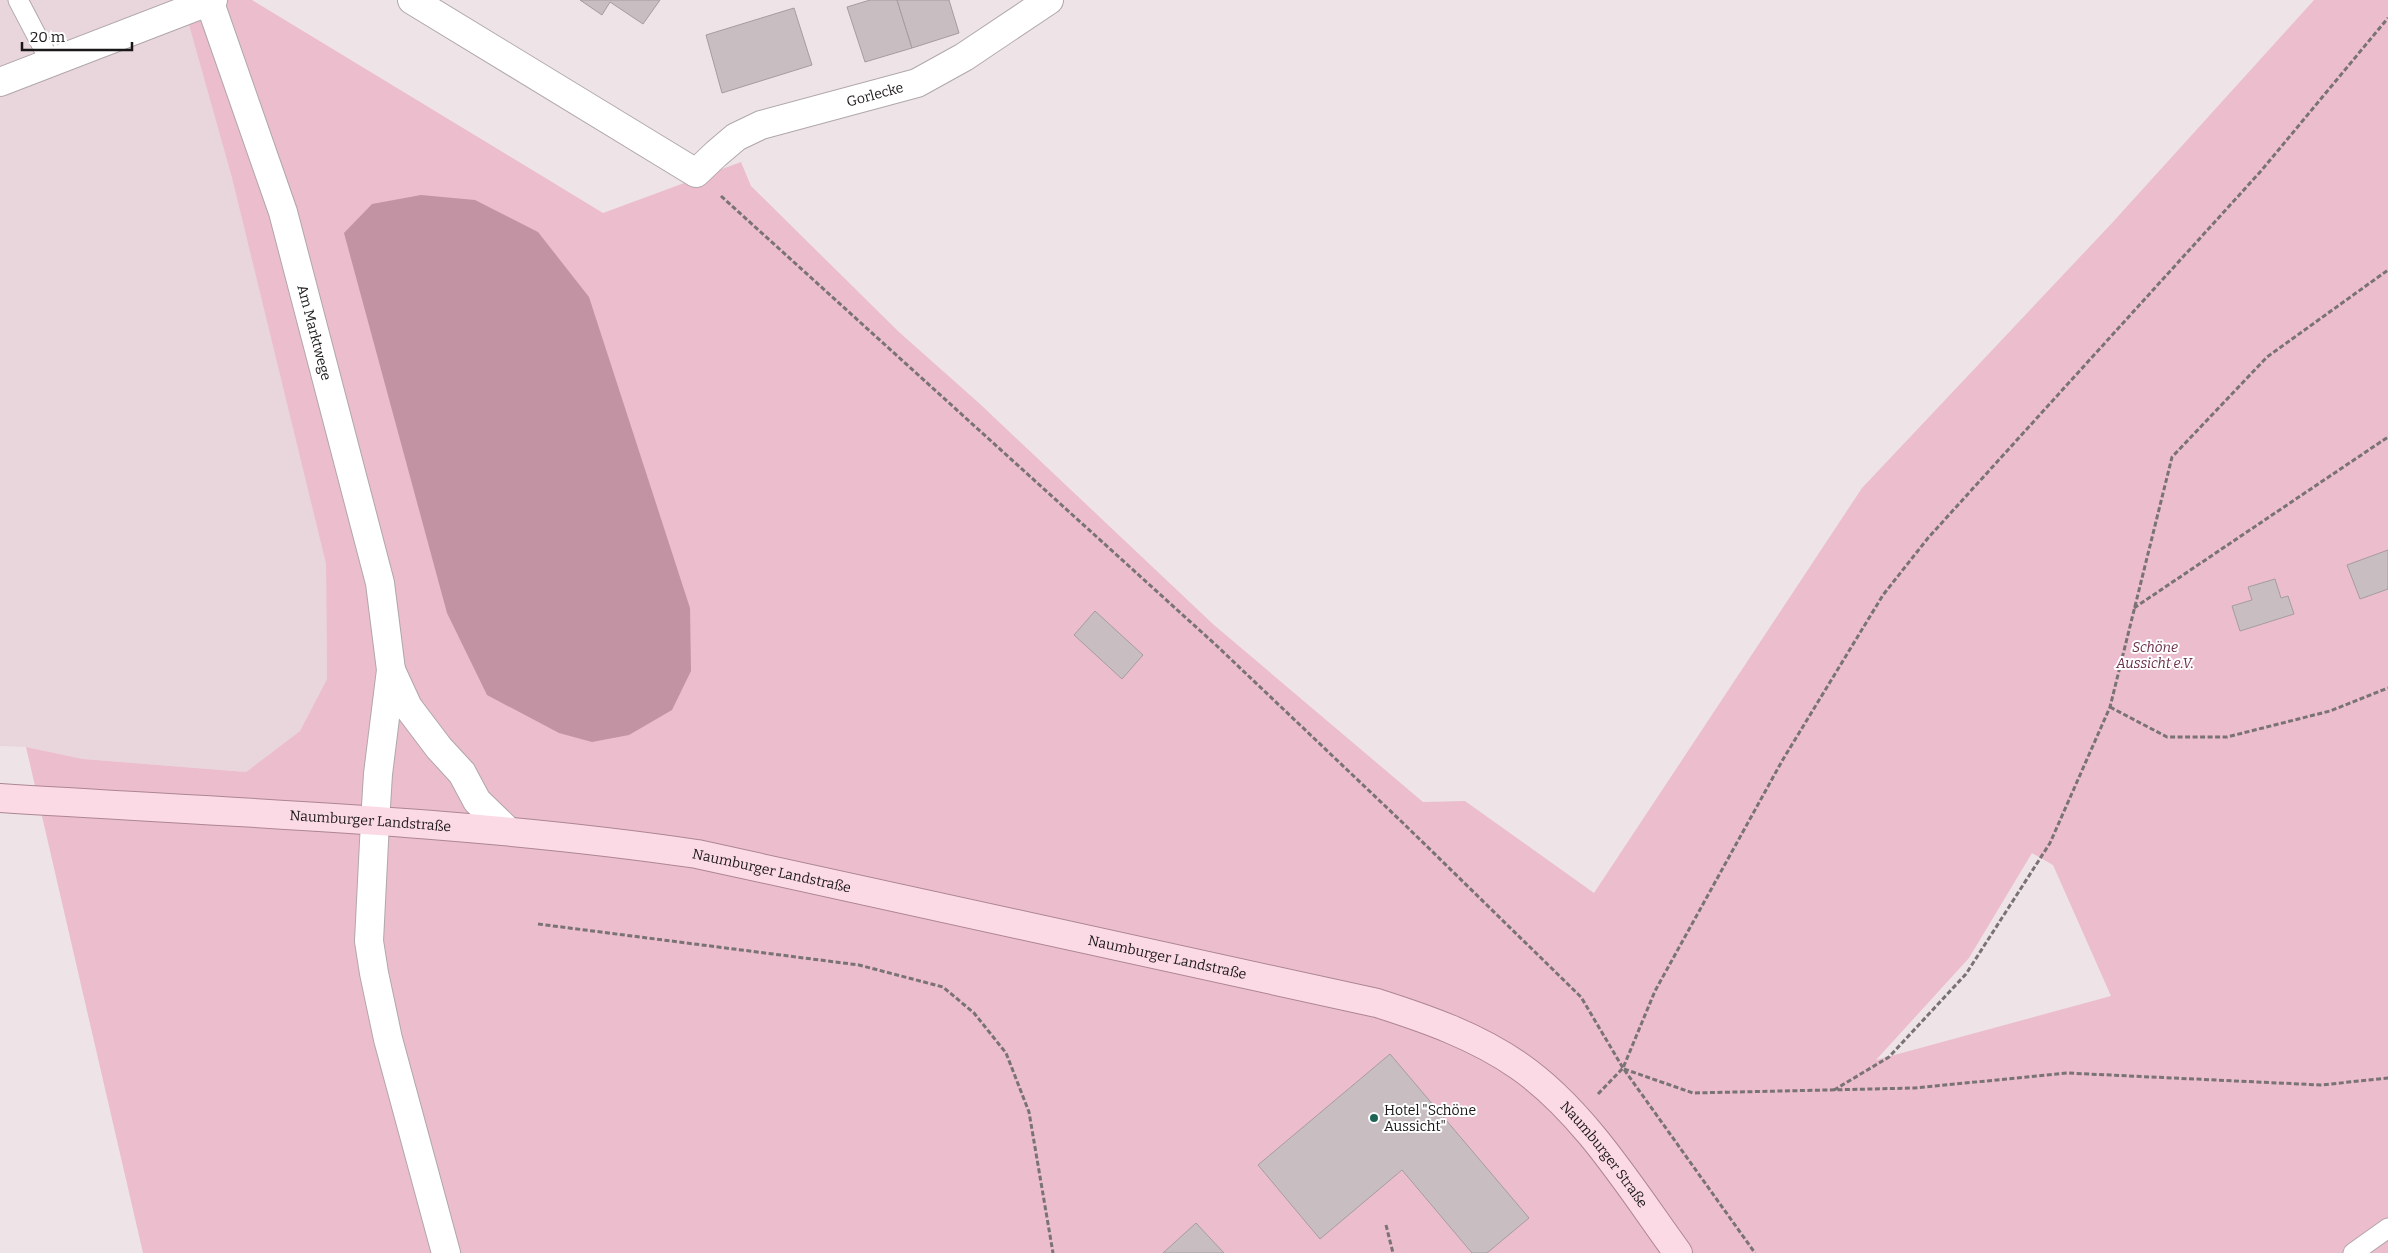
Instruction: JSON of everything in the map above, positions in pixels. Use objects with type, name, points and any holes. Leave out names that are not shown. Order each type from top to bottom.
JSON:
[{"type":"main road","name":"Naumburger Landstraße","points":[[0,798],[508,831],[607,841],[696,854],[1377,1003],[1451,1028],[1519,1066]]},
{"type":"main road","name":"Naumburger Straße","points":[[1519,1066],[1548,1090],[1598,1145],[1678,1253]]},
{"type":"street","name":"Am Marktwege","points":[[0,82],[211,0],[283,212],[380,583],[391,670]]},
{"type":"street","points":[[412,0],[696,173]]},
{"type":"street","name":"Gorlecke","points":[[696,173],[736,138],[761,126],[917,83],[964,58],[1049,0]]},
{"type":"street","points":[[391,670],[378,774],[370,942],[374,973],[388,1039],[446,1253]]},
{"type":"street","points":[[391,670],[408,707],[439,748],[462,773],[477,801],[508,831]]},
{"type":"lane","points":[[18,0],[51,63]]},
{"type":"lane","points":[[2353,1253],[2388,1228]]},
{"type":"path","points":[[1574,1118],[1623,1068],[1660,982],[1782,761],[1883,595],[1928,538],[2261,171],[2388,18]]},
{"type":"path","points":[[696,173],[1217,646],[1403,823],[1581,997],[1623,1068],[1755,1253]]},
{"type":"path","points":[[1834,1090],[1890,1057],[1966,974],[2050,843],[2110,707],[2172,458],[2267,357],[2388,270]]},
{"type":"path","points":[[2134,608],[2388,437]]},
{"type":"path","points":[[2110,707],[2167,737],[2227,737],[2330,712],[2388,688]]},
{"type":"path","points":[[538,924],[858,965],[943,988],[974,1013],[1006,1053],[1029,1112],[1053,1253]]},
{"type":"path","points":[[1623,1068],[1693,1093],[1915,1088],[2067,1073],[2321,1085],[2388,1078]]},
{"type":"path","points":[[1386,1224],[1394,1253]]},
{"type":"shaded area","points":[[0,0],[182,0],[232,178],[326,564],[327,679],[300,731],[246,772],[83,759],[26,747],[0,746]]},
{"type":"shaded area","points":[[421,195],[475,200],[538,232],[589,297],[690,608],[691,671],[672,710],[629,735],[592,742],[559,733],[487,695],[447,613],[344,233],[372,204]]},
{"type":"green space","name":"Schöne Aussicht e.V.","points":[[182,0],[252,0],[603,213],[741,162],[751,186],[899,332],[980,404],[1214,625],[1423,802],[1465,801],[1594,893],[1862,488],[2112,223],[2314,0],[2388,0],[2388,1253],[143,1253],[26,747],[83,759],[246,772],[300,731],[327,679],[326,564],[232,178]],"holes":[[[2032,853],[2053,865],[2111,996],[1876,1060],[1969,958]]]},
{"type":"building","points":[[580,0],[660,0],[643,24],[610,2],[602,15]]},
{"type":"building","points":[[870,0],[897,0],[912,48],[865,62],[847,7]]},
{"type":"building","points":[[897,0],[949,0],[959,33],[912,48]]},
{"type":"building","points":[[794,8],[812,65],[722,93],[706,35]]},
{"type":"building","points":[[2388,550],[2388,589],[2360,599],[2347,565]]},
{"type":"building","points":[[2275,579],[2281,598],[2288,596],[2294,614],[2240,631],[2232,606],[2252,600],[2248,587]]},
{"type":"building","points":[[1095,611],[1143,655],[1122,679],[1074,635]]},
{"type":"building","points":[[1390,1054],[1529,1218],[1487,1253],[1472,1253],[1402,1170],[1320,1239],[1258,1165]]},
{"type":"building","points":[[1196,1223],[1224,1253],[1163,1253]]},
{"type":"place","name":"Hotel \"Schöne Aussicht\"","points":[[1374,1118]]}]
